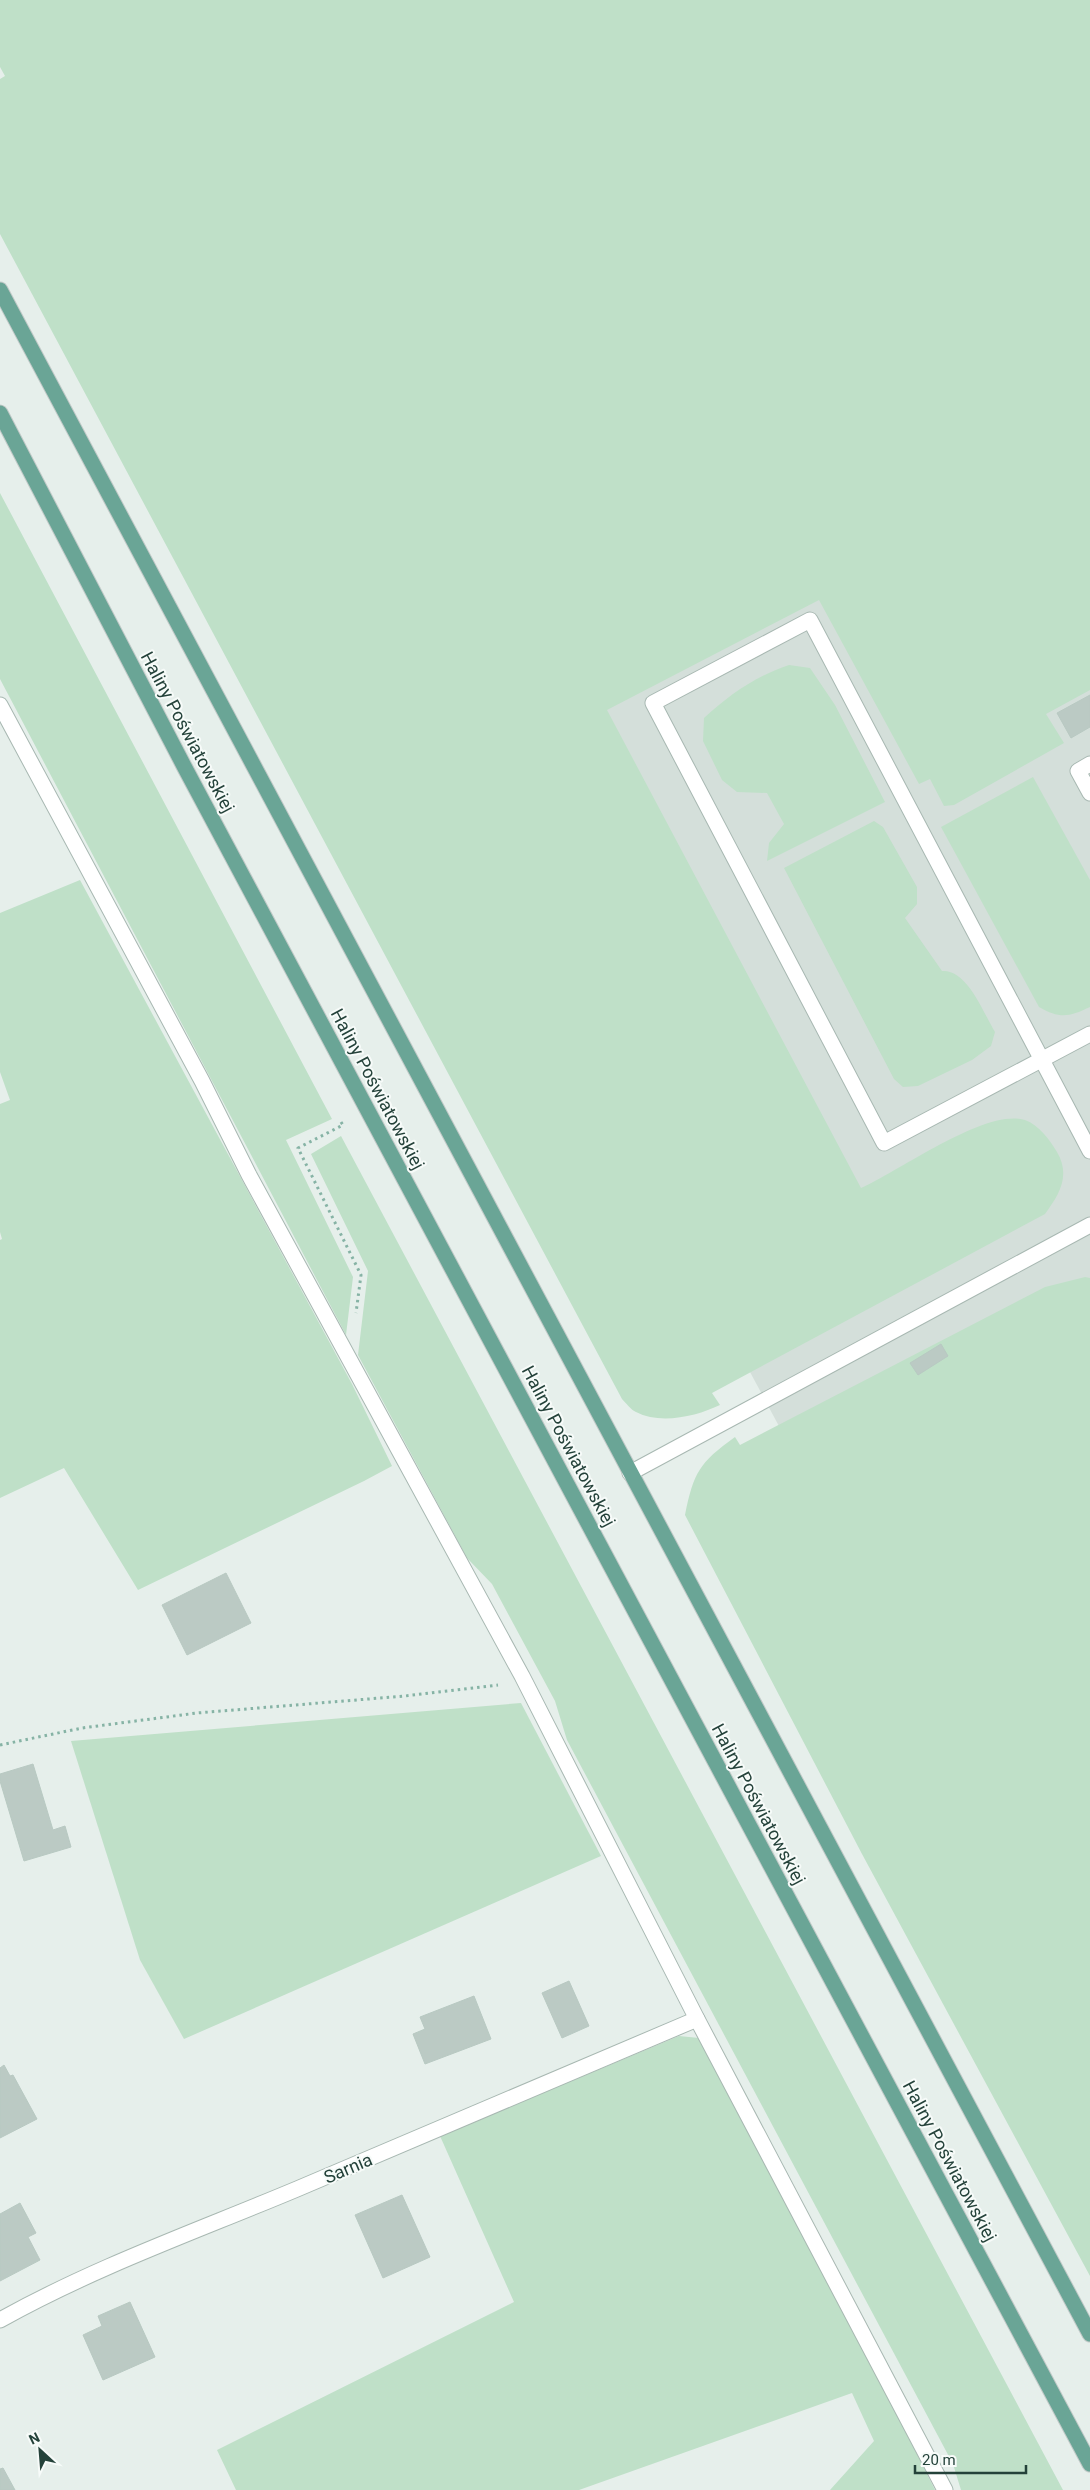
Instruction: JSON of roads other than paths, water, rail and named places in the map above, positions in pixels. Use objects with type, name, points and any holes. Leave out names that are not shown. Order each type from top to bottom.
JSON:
[{"type":"main road","points":[[0,290],[1090,2334]]},
{"type":"main road","name":"Haliny Poświatowskiej","points":[[0,413],[185,768],[1090,2464]]},
{"type":"street","points":[[1090,1034],[1042,1059],[884,1143],[652,703],[810,620],[1042,1059],[1090,1151]]},
{"type":"street","points":[[0,705],[350,1360],[522,1676],[697,2019],[946,2490]]},
{"type":"street","points":[[1090,764],[1078,771],[1090,793]]},
{"type":"street","points":[[630,1473],[1090,1225]]},
{"type":"street","name":"Sarnia","points":[[0,2320],[41,2296],[124,2260],[296,2190],[697,2019]]}]
